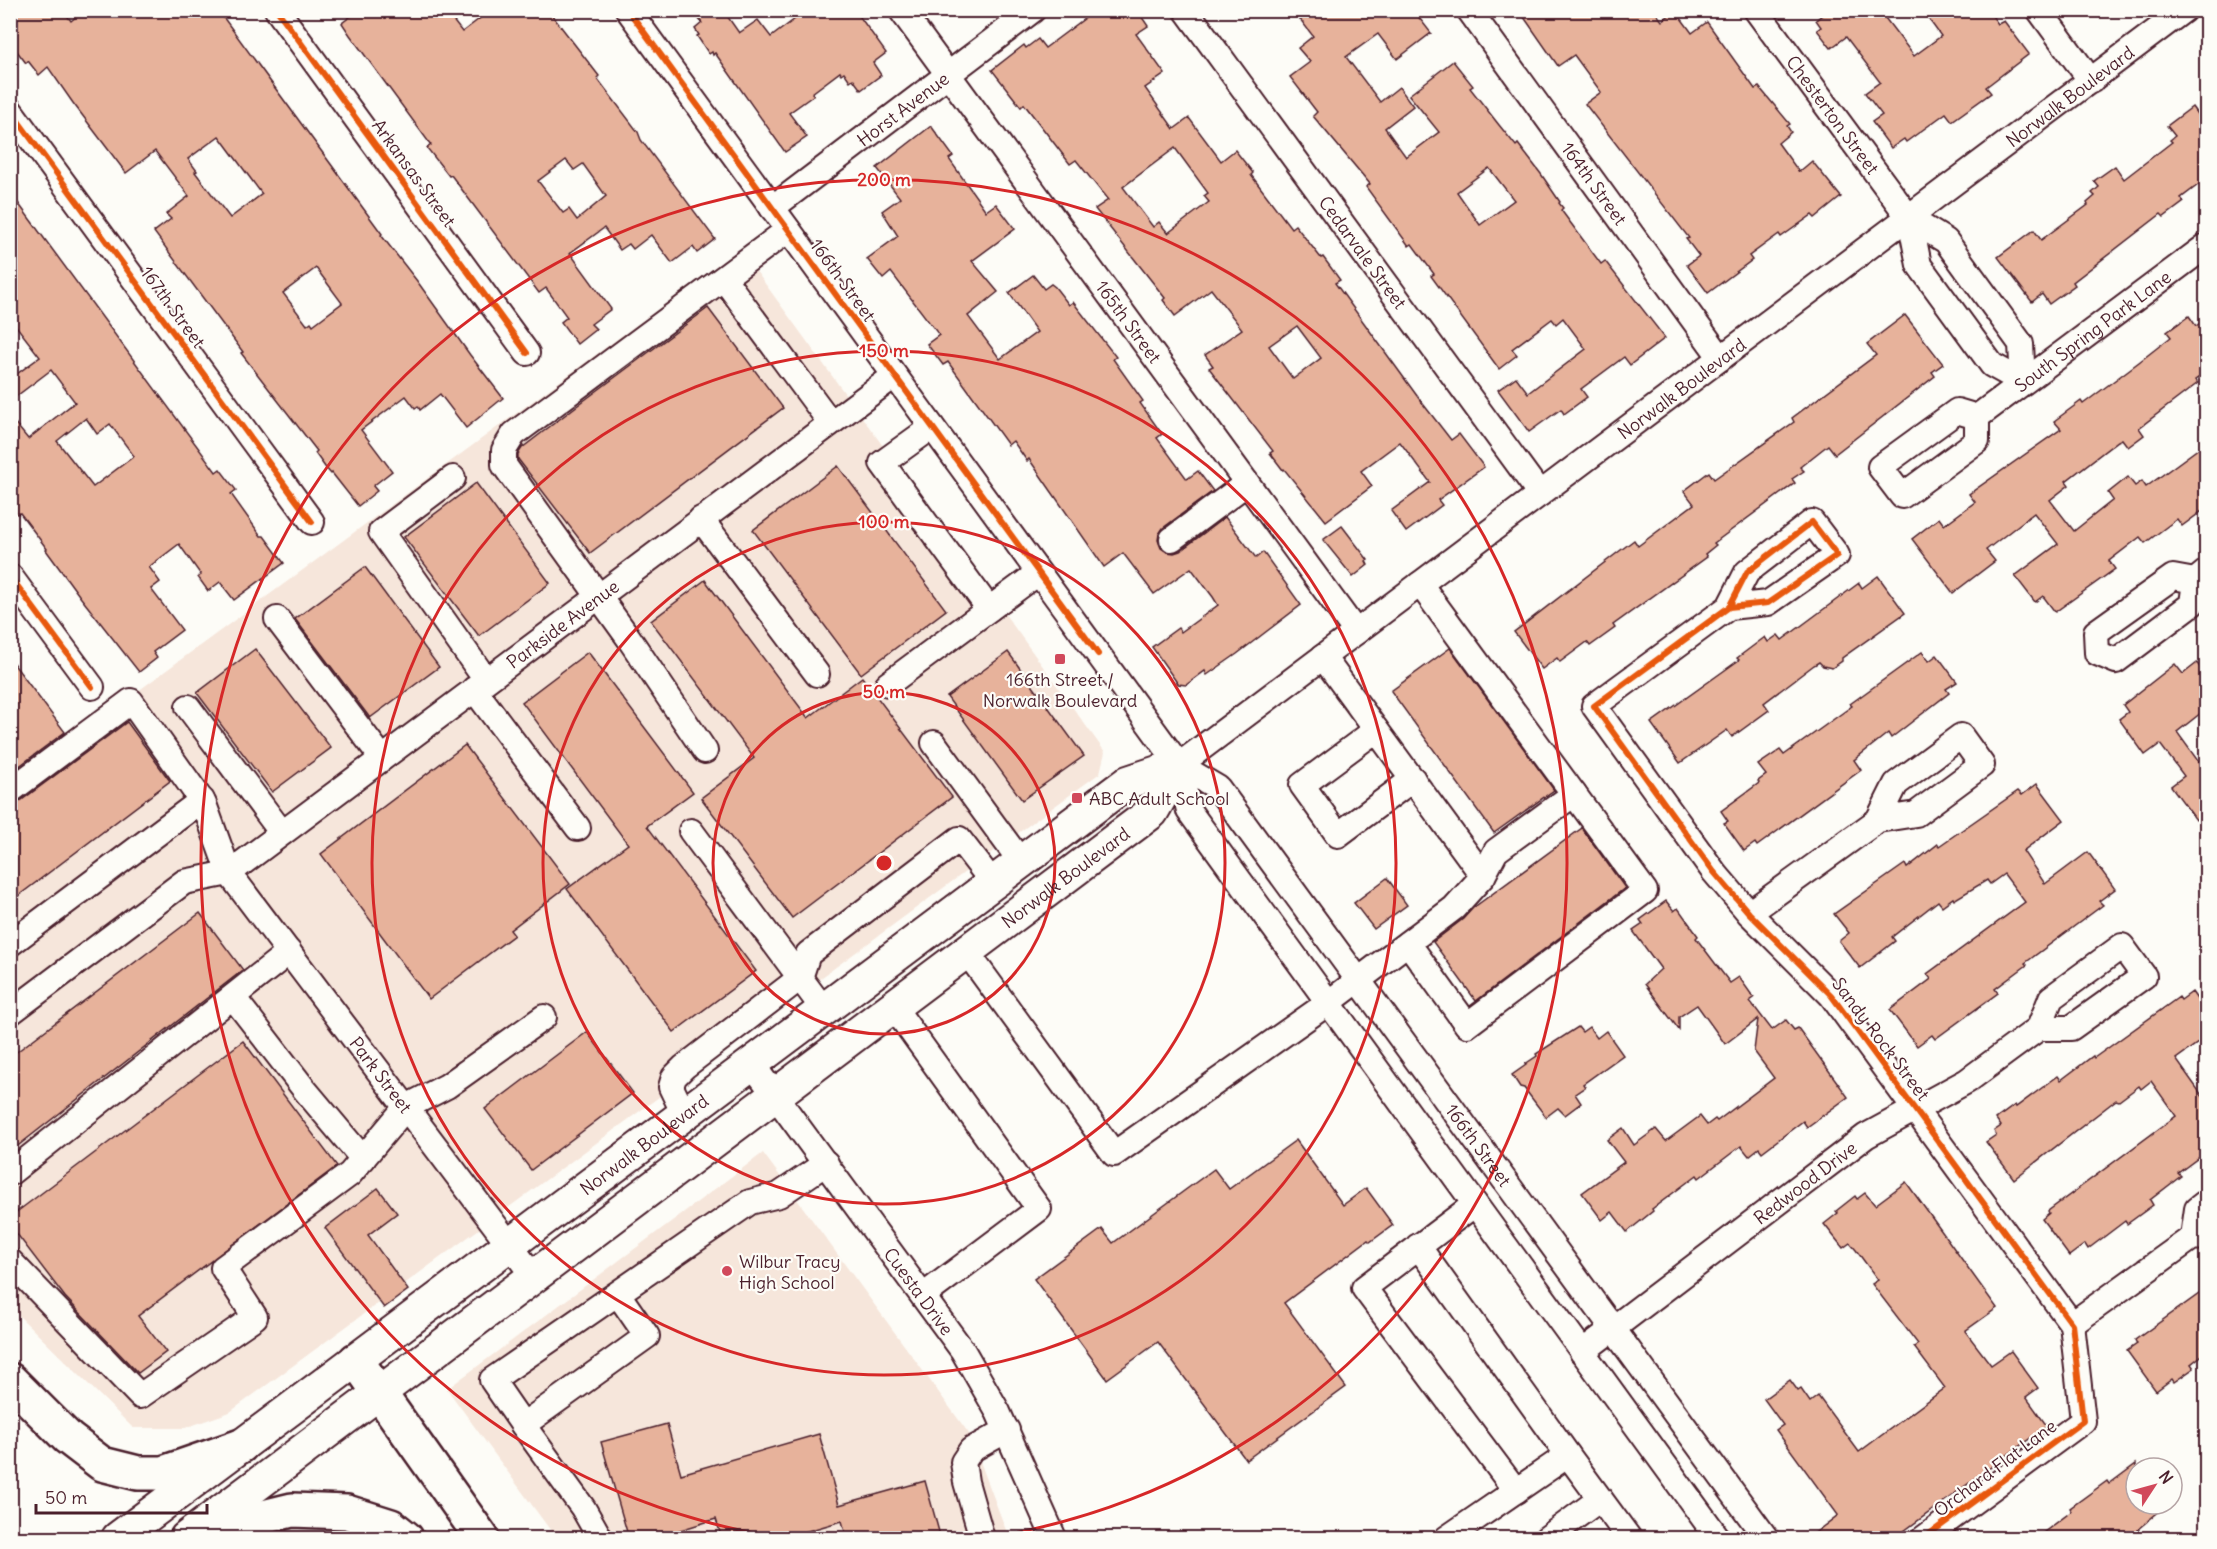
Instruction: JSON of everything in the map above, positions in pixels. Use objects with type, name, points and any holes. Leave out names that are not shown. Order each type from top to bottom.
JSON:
[{"type":"highway","points":[[356,1360],[482,1539]]},
{"type":"highway","points":[[10,1380],[68,1438],[102,1464],[138,1473],[163,1473],[241,1446]]},
{"type":"highway","points":[[205,1539],[251,1520],[292,1510],[347,1512],[391,1526],[406,1539]]},
{"type":"main road","name":"Norwalk Boulevard","points":[[118,1539],[1128,782],[1179,765]]},
{"type":"main road","name":"Norwalk Boulevard","points":[[186,1539],[1152,812],[1179,765]]},
{"type":"street","name":"Arkansas Street","points":[[277,10],[527,353]]},
{"type":"street","name":"166th Street","points":[[628,10],[1179,765],[1218,788],[1613,1329],[1760,1536]]},
{"type":"street","name":"165th Street","points":[[901,10],[1356,632]]},
{"type":"street","name":"Horst Avenue","points":[[772,208],[1033,10]]},
{"type":"street","name":"Cedarvale Street","points":[[1186,10],[1540,494]]},
{"type":"street","name":"164th Street","points":[[1469,10],[1721,358]]},
{"type":"street","name":"Chesterton Street","points":[[1756,10],[1910,219]]},
{"type":"street","points":[[2039,10],[2091,81]]},
{"type":"street","name":"Norwalk Boulevard","points":[[1179,765],[1910,219],[2184,10]]},
{"type":"street","name":"167th Street","points":[[10,110],[312,522]]},
{"type":"street","points":[[1910,219],[1946,241],[2021,344],[2023,382]]},
{"type":"street","points":[[1910,219],[1919,265],[1992,365],[2023,382]]},
{"type":"street","points":[[705,751],[599,596],[504,465],[504,450],[514,434],[788,230]]},
{"type":"street","name":"South Spring Park Lane","points":[[1977,417],[2206,246]]},
{"type":"street","points":[[724,279],[830,422]]},
{"type":"street","name":"Parkside Avenue","points":[[229,873],[894,376]]},
{"type":"street","points":[[932,427],[882,464],[989,609]]},
{"type":"street","points":[[453,477],[381,532],[480,685],[578,828]]},
{"type":"street","points":[[1173,539],[1247,483]]},
{"type":"street","points":[[701,519],[817,674]]},
{"type":"street","points":[[888,684],[1038,573]]},
{"type":"street","points":[[10,576],[92,687]]},
{"type":"street","points":[[1408,943],[1467,1025],[1645,891],[1420,584]]},
{"type":"street","name":"Sandy Rock Street","points":[[1729,608],[1594,706],[1714,872],[1749,913],[1832,995],[2072,1324],[2083,1421]]},
{"type":"street","points":[[277,619],[382,758]]},
{"type":"street","points":[[1323,657],[1483,876]]},
{"type":"street","name":"Park Street","points":[[10,791],[131,701],[202,801],[229,873],[534,1276]]},
{"type":"street","points":[[188,707],[282,833]]},
{"type":"street","points":[[1376,730],[1302,785],[1338,835],[1413,780]]},
{"type":"street","points":[[934,743],[1021,862]]},
{"type":"street","name":"166th Street","points":[[1179,765],[1189,811],[1718,1539]]},
{"type":"street","points":[[966,951],[1110,1157],[1328,1002],[1454,908],[1483,876],[1496,851],[1574,794]]},
{"type":"street","points":[[10,944],[202,801]]},
{"type":"street","points":[[1749,913],[1878,820]]},
{"type":"street","points":[[691,831],[824,1010]]},
{"type":"street","points":[[684,1114],[671,1087],[674,1077],[684,1067],[800,978],[808,954],[959,839],[993,883]]},
{"type":"street","points":[[10,1013],[184,882],[229,873]]},
{"type":"street","points":[[10,1173],[289,952]]},
{"type":"street","points":[[233,997],[305,1090],[363,1159]]},
{"type":"street","points":[[893,1006],[921,1045],[1046,1203],[923,1296]]},
{"type":"street","points":[[10,1261],[140,1396],[255,1317],[224,1268],[350,1174],[406,1107],[447,1086],[544,1017]]},
{"type":"street","name":"Redwood Drive","points":[[1582,1352],[1866,1136],[1967,1081],[2039,1028]]},
{"type":"street","name":"Cuesta Drive","points":[[752,1064],[963,1351],[1006,1430],[1054,1539]]},
{"type":"street","points":[[600,1539],[583,1508],[492,1380],[750,1203],[779,1195],[826,1163]]},
{"type":"street","points":[[2072,1324],[2200,1237],[2197,1209],[2206,1202]]},
{"type":"street","points":[[1475,1204],[1364,1288],[1516,1491]]},
{"type":"street","points":[[1418,1246],[1629,1539]]},
{"type":"street","points":[[523,1425],[647,1336],[618,1294]]},
{"type":"street","name":"Orchard Flat Lane","points":[[1924,1539],[2083,1421]]},
{"type":"street","points":[[982,1539],[966,1482],[963,1462],[971,1450],[1006,1430]]},
{"type":"street","points":[[1447,1539],[1568,1455]]},
{"type":"street","points":[[1547,1539],[1600,1499]]},
{"type":"shaded area","points":[[740,249],[1105,752],[1100,773],[230,1412],[185,1428],[133,1428],[11,1308],[10,785]]},
{"type":"shaded area","name":"Wilbur Tracy High School","points":[[763,1153],[970,1435],[1009,1538],[556,1538],[447,1389]]},
{"type":"building","points":[[10,10],[63,10],[71,21],[84,10],[218,10],[381,235],[503,398],[466,428],[440,394],[420,410],[418,406],[415,408],[406,396],[361,430],[392,471],[373,486],[377,491],[358,506],[325,467],[315,453],[317,451],[241,353],[243,352],[154,232],[171,219],[166,214],[189,196],[155,151],[126,173],[48,67],[39,75],[28,61],[26,63],[10,42]],"holes":[[[219,136],[262,194],[230,218],[195,172],[197,171],[188,159]],[[316,268],[342,303],[313,325],[311,322],[307,325],[283,293]]]},
{"type":"building","points":[[359,10],[445,10],[462,32],[491,10],[548,10],[599,76],[597,78],[638,132],[641,140],[715,239],[697,253],[693,247],[672,263],[651,235],[633,249],[629,244],[620,250],[604,228],[570,253],[611,309],[591,324],[596,329],[577,344],[561,322],[567,317],[546,288],[539,293],[451,175],[449,176],[427,148],[431,145],[342,23]],"holes":[[[566,160],[574,170],[583,164],[606,196],[577,220],[569,209],[563,213],[538,181]]]},
{"type":"building","points":[[692,10],[723,10],[739,33],[758,20],[771,37],[807,10],[855,10],[886,53],[873,63],[881,75],[861,90],[853,79],[850,81],[844,72],[841,74],[840,72],[812,93],[814,95],[789,113],[807,137],[785,152],[715,53],[709,54],[697,36],[699,35],[695,29],[702,23]]},
{"type":"building","points":[[1096,10],[1137,10],[1148,26],[1136,34],[1165,74],[1145,88],[1174,129],[1189,118],[1221,161],[1235,150],[1291,228],[1295,225],[1321,258],[1323,257],[1340,280],[1335,283],[1451,440],[1459,434],[1484,467],[1438,500],[1442,505],[1406,532],[1391,511],[1430,482],[1400,442],[1361,471],[1372,486],[1326,521],[1270,453],[1273,451],[1209,368],[1213,366],[1205,355],[1242,329],[1211,289],[1175,316],[1163,300],[1165,298],[1095,209],[1108,200],[1076,160],[1070,164],[1024,104],[1021,107],[992,70],[1024,45],[1026,48],[1038,39],[1045,48]],"holes":[[[1175,148],[1208,193],[1204,196],[1209,202],[1168,233],[1159,222],[1153,227],[1123,187]],[[1297,326],[1321,358],[1293,379],[1269,346]]]},
{"type":"building","points":[[1293,10],[1413,10],[1431,33],[1397,59],[1378,34],[1346,57],[1380,102],[1399,87],[1413,106],[1385,128],[1406,157],[1439,132],[1409,95],[1453,61],[1473,86],[1470,88],[1541,174],[1560,202],[1563,208],[1561,210],[1601,264],[1605,261],[1665,338],[1630,365],[1624,357],[1581,389],[1587,397],[1564,414],[1561,409],[1529,432],[1498,390],[1516,377],[1528,393],[1586,349],[1563,318],[1556,324],[1552,319],[1512,349],[1517,355],[1499,369],[1431,276],[1434,274],[1412,244],[1409,246],[1366,187],[1370,184],[1313,116],[1317,112],[1290,77],[1310,62],[1298,48],[1313,36]],"holes":[[[1489,168],[1514,200],[1480,225],[1457,192]]]},
{"type":"building","points":[[1519,10],[1654,10],[1662,21],[1673,12],[1678,14],[1692,33],[1707,22],[1755,89],[1759,87],[1790,124],[1787,126],[1791,132],[1778,143],[1799,172],[1812,161],[1841,197],[1815,218],[1812,215],[1781,237],[1779,234],[1749,256],[1752,260],[1708,293],[1687,265],[1699,256],[1686,239],[1689,238],[1585,104],[1601,92],[1574,55],[1558,66]]},
{"type":"building","points":[[1828,10],[1879,10],[1914,56],[1941,36],[1922,10],[1988,10],[1998,24],[2004,21],[2029,54],[1986,87],[1991,93],[1952,121],[1946,113],[1906,142],[1904,139],[1891,148],[1872,122],[1882,115],[1865,93],[1880,82],[1846,37],[1831,48],[1817,30],[1821,27],[1816,20]]},
{"type":"building","points":[[2192,107],[2206,127],[2206,179],[2181,198],[2184,202],[2164,217],[2161,214],[2073,282],[2075,285],[2049,304],[2042,294],[2032,302],[1998,257],[2034,230],[2041,240],[2088,205],[2087,203],[2095,196],[2092,193],[2099,187],[2094,181],[2115,166],[2124,179],[2172,142],[2170,140],[2175,136],[2167,126]]},
{"type":"building","points":[[931,126],[953,156],[949,159],[986,211],[996,204],[1015,229],[972,261],[998,292],[968,316],[1000,359],[1037,332],[1009,293],[1033,275],[1044,289],[1051,284],[1069,305],[1073,302],[1116,357],[1113,359],[1143,401],[1140,403],[1162,434],[1157,438],[1187,479],[1198,471],[1213,491],[1163,528],[1158,540],[1161,548],[1167,552],[1180,551],[1225,517],[1256,558],[1263,552],[1301,605],[1207,675],[1205,671],[1186,685],[1178,684],[1152,647],[1178,628],[1181,632],[1218,605],[1191,568],[1154,594],[1123,553],[1104,567],[1029,459],[1027,461],[1013,441],[1008,445],[948,362],[943,365],[927,344],[939,335],[891,272],[883,279],[867,259],[898,236],[882,211],[900,198],[877,168]]},
{"type":"building","points":[[10,192],[216,472],[220,469],[236,490],[231,494],[284,563],[234,600],[220,582],[208,591],[198,577],[201,575],[179,544],[149,567],[160,582],[151,589],[182,630],[153,652],[157,658],[139,672],[81,598],[20,513],[17,514],[10,505],[10,417],[28,439],[75,402],[51,370],[10,401],[10,379],[40,357],[10,318]],"holes":[[[86,418],[97,434],[110,424],[134,456],[93,487],[57,441]]]},
{"type":"building","points":[[708,308],[783,408],[590,553],[518,459],[518,454],[522,448],[574,408]]},
{"type":"building","points":[[1905,315],[1943,364],[1932,372],[1935,376],[1835,454],[1828,445],[1800,467],[1804,471],[1792,479],[1795,483],[1714,543],[1716,545],[1705,554],[1707,557],[1613,625],[1615,628],[1590,646],[1587,642],[1560,662],[1557,658],[1542,669],[1514,632],[1634,540],[1638,546],[1694,504],[1684,491],[1709,472],[1714,479],[1794,422],[1792,418],[1876,355],[1867,344]]},
{"type":"building","points":[[2189,316],[2196,326],[2206,319],[2206,372],[2195,380],[2198,383],[2139,428],[2144,435],[2128,447],[2122,439],[2118,441],[2066,481],[2069,485],[2050,500],[2074,531],[2113,500],[2108,493],[2128,477],[2135,486],[2142,481],[2146,487],[2206,443],[2206,508],[2182,526],[2177,519],[2145,543],[2140,537],[2109,561],[2115,569],[2055,612],[2043,596],[2035,602],[2015,576],[2058,544],[2034,513],[1986,550],[1995,561],[1953,593],[1912,539],[1939,518],[1944,525],[1975,502],[1969,494],[2061,429],[2054,421],[2081,401],[2083,404],[2139,362],[2171,337],[2167,332]]},
{"type":"building","points":[[838,466],[946,610],[861,674],[753,530]]},
{"type":"building","points":[[476,483],[550,583],[479,636],[404,537]]},
{"type":"building","points":[[1342,526],[1368,560],[1366,561],[1368,565],[1353,577],[1323,540]]},
{"type":"building","points":[[365,567],[439,667],[370,718],[295,619]]},
{"type":"building","points":[[1878,576],[1905,613],[1842,658],[1842,661],[1832,668],[1823,666],[1819,662],[1814,665],[1764,703],[1769,710],[1732,737],[1727,730],[1680,763],[1651,723],[1739,660],[1737,658],[1765,637],[1768,642],[1778,635],[1782,640],[1859,583],[1862,588]]},
{"type":"building","points":[[705,580],[808,718],[862,677],[952,797],[792,918],[701,798],[754,758],[651,621]]},
{"type":"building","points":[[1450,648],[1554,790],[1494,833],[1391,691]]},
{"type":"building","points":[[255,649],[331,748],[272,792],[197,693]]},
{"type":"building","points":[[588,652],[693,792],[647,826],[756,971],[674,1032],[567,889],[628,844],[522,702]]},
{"type":"building","points":[[1008,652],[1084,756],[1022,800],[947,697]]},
{"type":"building","points":[[1922,652],[1929,661],[1937,655],[1957,682],[1946,689],[1949,693],[1891,738],[1888,733],[1854,760],[1861,770],[1757,846],[1755,843],[1744,851],[1724,823],[1728,821],[1721,811],[1759,783],[1758,781],[1766,775],[1758,765],[1780,750],[1784,755]]},
{"type":"building","points":[[10,659],[65,732],[10,773]]},
{"type":"building","points":[[2197,663],[2206,676],[2206,709],[2177,732],[2206,772],[2206,812],[2196,820],[2171,786],[2184,776],[2160,744],[2145,755],[2119,719],[2128,712],[2123,705],[2175,664],[2183,674]]},
{"type":"building","points":[[127,722],[170,781],[10,902],[10,805],[19,802]]},
{"type":"building","points":[[465,745],[570,884],[510,930],[514,935],[429,999],[321,854]]},
{"type":"building","points":[[2037,784],[2064,820],[2023,851],[2045,884],[2088,852],[2115,889],[2099,901],[2103,905],[2025,963],[2027,965],[1995,989],[1998,993],[1935,1039],[1932,1035],[1917,1046],[1890,1010],[1931,979],[1927,974],[2025,902],[2004,874],[1990,884],[1987,880],[1942,906],[1938,901],[1892,937],[1895,941],[1860,968],[1839,941],[1849,933],[1834,914],[1905,864],[1907,868],[1938,844],[1939,846],[2018,791],[2022,795]]},
{"type":"building","points":[[1582,828],[1625,888],[1476,1001],[1433,942],[1463,919],[1473,908]]},
{"type":"building","points":[[1387,878],[1407,905],[1374,929],[1354,903]]},
{"type":"building","points":[[1666,901],[1674,911],[1678,908],[1698,936],[1696,938],[1730,983],[1739,977],[1754,998],[1750,1001],[1772,1030],[1786,1020],[1794,1030],[1798,1028],[1848,1097],[1807,1127],[1803,1121],[1762,1152],[1759,1148],[1749,1156],[1741,1146],[1699,1178],[1697,1175],[1652,1209],[1653,1211],[1627,1232],[1612,1212],[1602,1220],[1582,1193],[1624,1162],[1607,1140],[1623,1128],[1634,1145],[1656,1129],[1666,1141],[1700,1116],[1707,1125],[1715,1119],[1717,1121],[1774,1078],[1754,1051],[1758,1019],[1725,1044],[1697,1005],[1679,1017],[1679,1030],[1645,984],[1661,969],[1633,931],[1643,924],[1640,920]]},
{"type":"building","points":[[200,913],[243,970],[10,1152],[10,1057]]},
{"type":"building","points":[[2192,992],[2206,1012],[2206,1037],[2176,1059],[2206,1101],[2206,1152],[2178,1173],[2181,1176],[2150,1200],[2153,1205],[2127,1224],[2125,1221],[2088,1249],[2085,1244],[2069,1256],[2042,1219],[2049,1213],[2048,1211],[2176,1116],[2151,1081],[2141,1089],[2139,1086],[2119,1101],[2116,1100],[2014,1179],[1986,1142],[1996,1135],[1994,1131],[2001,1126],[1996,1119],[2058,1076],[2061,1080],[2093,1056],[2094,1058],[2179,997],[2181,1000]]},
{"type":"building","points":[[1578,1027],[1582,1032],[1589,1027],[1597,1038],[1606,1031],[1623,1055],[1583,1084],[1585,1087],[1575,1094],[1581,1103],[1565,1115],[1558,1108],[1546,1117],[1512,1075],[1537,1056],[1536,1054]]},
{"type":"building","points":[[587,1032],[633,1093],[531,1170],[485,1109]]},
{"type":"building","points":[[243,1041],[337,1166],[138,1316],[166,1352],[138,1373],[65,1297],[10,1225],[10,1217]]},
{"type":"building","points":[[1296,1140],[1343,1205],[1366,1188],[1393,1225],[1370,1242],[1368,1240],[1284,1303],[1346,1387],[1246,1460],[1158,1342],[1107,1379],[1034,1279],[1102,1229],[1113,1243],[1214,1169],[1229,1189]]},
{"type":"building","points":[[1906,1182],[1997,1308],[1965,1331],[1991,1365],[2011,1351],[2038,1388],[2026,1397],[2047,1426],[1893,1539],[1807,1539],[1838,1515],[1776,1430],[1783,1425],[1764,1399],[1790,1380],[1798,1391],[1801,1389],[1810,1402],[1818,1396],[1859,1452],[1945,1388],[1914,1347],[1918,1344],[1872,1284],[1878,1280],[1856,1250],[1850,1243],[1843,1248],[1824,1224],[1855,1196],[1857,1199],[1865,1193],[1875,1205]]},
{"type":"building","points":[[378,1188],[397,1213],[368,1235],[408,1290],[384,1308],[325,1228]]},
{"type":"building","points":[[2206,1289],[2206,1352],[2191,1364],[2194,1368],[2174,1382],[2172,1379],[2156,1391],[2127,1351],[2137,1344],[2135,1340]]},
{"type":"building","points":[[667,1424],[681,1474],[819,1434],[839,1505],[925,1481],[941,1539],[847,1539],[842,1521],[780,1539],[722,1539],[716,1519],[651,1539],[629,1539],[601,1442]]},
{"type":"building","points":[[2124,1473],[2124,1516],[2154,1516],[2126,1539],[2035,1539],[2072,1511],[2070,1508],[2107,1481],[2109,1484]]},
{"type":"cycle path","points":[[277,10],[527,353]]},
{"type":"cycle path","points":[[628,10],[1098,654]]},
{"type":"cycle path","points":[[10,110],[312,522]]},
{"type":"cycle path","points":[[1729,607],[1768,603],[1837,555],[1812,522],[1747,572],[1729,607],[1594,706],[1714,872],[1749,913],[1831,995],[2072,1324],[2083,1421],[1924,1538]]},
{"type":"cycle path","points":[[10,576],[92,687]]},
{"type":"place","name":"166th Street / Norwalk Boulevard","points":[[1060,659]]},
{"type":"place","name":"ABC Adult School","points":[[1077,798]]},
{"type":"place","name":"Wilbur Tracy High School","points":[[727,1271]]}]
